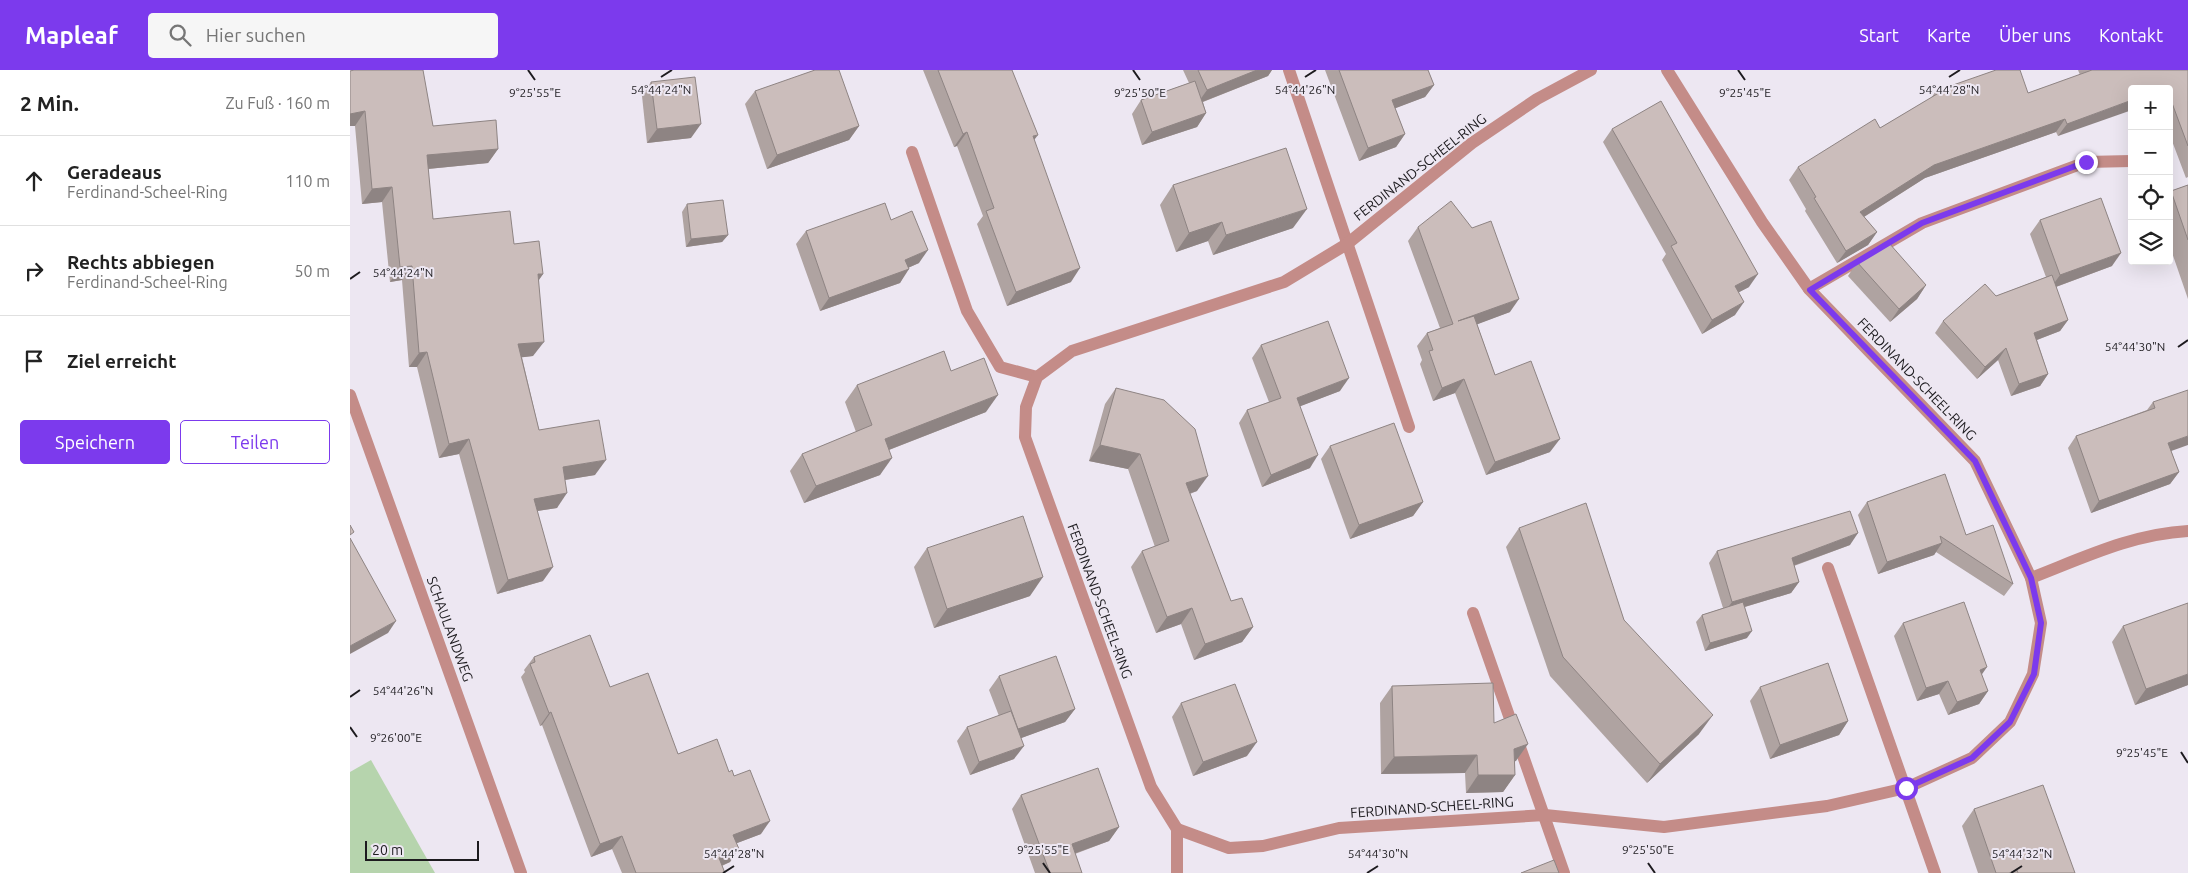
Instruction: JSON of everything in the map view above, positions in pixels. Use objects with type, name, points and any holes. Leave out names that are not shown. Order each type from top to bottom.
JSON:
[{"type":"street","name":"FERDINAND-SCHEEL-RING","points":[[1289,70],[1409,427]]},
{"type":"street","name":"FERDINAND-SCHEEL-RING","points":[[1591,70],[1537,99],[1472,143],[1347,244],[1284,282],[1072,351],[1037,377],[1026,407],[1025,437],[1151,787],[1177,829],[1229,848],[1263,846],[1339,828],[1545,815],[1664,828],[1827,806],[1906,788],[1972,758],[2010,722],[2034,674],[2041,623],[2031,578],[1975,461],[1810,290],[1762,222],[1667,70]]},
{"type":"street","points":[[912,152],[967,311],[1000,367],[1037,377]]},
{"type":"street","points":[[1810,290],[1922,223],[2086,162],[2128,161]]},
{"type":"street","name":"SCHAULANDWEG","points":[[350,394],[521,873]]},
{"type":"street","points":[[2031,578],[2123,541],[2170,532],[2188,531]]},
{"type":"street","points":[[1828,568],[1936,873]]},
{"type":"street","points":[[1473,614],[1564,873]]},
{"type":"street","points":[[1177,829],[1177,873]]},
{"type":"green space","points":[[371,760],[435,873],[350,873],[350,772]]},
{"type":"building","points":[[423,70],[433,126],[496,120],[498,149],[427,155],[433,219],[510,211],[514,244],[539,241],[543,274],[538,274],[544,342],[518,344],[539,430],[599,420],[606,460],[563,467],[567,493],[534,499],[553,567],[508,580],[469,439],[449,444],[427,352],[419,353],[412,266],[400,267],[392,187],[372,189],[365,111],[350,114],[350,71]]},
{"type":"building","points":[[815,70],[839,70],[859,126],[777,155],[755,91]]},
{"type":"building","points":[[938,70],[1012,70],[1038,135],[1033,136],[1080,268],[1016,292],[986,211],[994,208],[967,132],[963,134]]},
{"type":"building","points":[[1198,70],[1257,70],[1207,90]]},
{"type":"building","points":[[1339,70],[1428,70],[1434,85],[1392,100],[1405,134],[1368,148]]},
{"type":"building","points":[[1996,70],[2020,70],[2028,93],[2092,70],[2188,70],[2188,146],[2173,106],[2173,85],[2128,85],[2128,101],[2067,124],[2065,119],[1934,165],[1860,212],[1877,232],[1846,251],[1798,167],[1875,119],[1880,128],[1937,94],[1936,91]]},
{"type":"building","points":[[695,77],[701,124],[657,129],[651,82]]},
{"type":"building","points":[[1195,81],[1206,113],[1152,132],[1141,100]]},
{"type":"building","points":[[1661,101],[1758,274],[1735,286],[1744,302],[1712,320],[1671,246],[1677,243],[1612,129]]},
{"type":"building","points":[[1286,148],[1307,209],[1226,235],[1222,222],[1189,233],[1173,185]]},
{"type":"building","points":[[2188,185],[2188,240],[2173,197],[2173,190]]},
{"type":"building","points":[[2101,198],[2121,253],[2060,275],[2040,220]]},
{"type":"building","points":[[723,200],[728,235],[691,239],[687,204]]},
{"type":"building","points":[[1451,201],[1472,228],[1491,221],[1519,299],[1458,321],[1474,316],[1495,375],[1531,361],[1560,439],[1495,462],[1464,379],[1442,388],[1429,351],[1433,350],[1427,333],[1453,324],[1418,227]]},
{"type":"building","points":[[885,203],[891,220],[912,211],[928,250],[905,260],[909,269],[829,298],[806,231]]},
{"type":"building","points":[[1889,243],[1926,285],[1899,309],[1857,262]]},
{"type":"building","points":[[2052,275],[2068,320],[2034,333],[2048,374],[2019,384],[2006,348],[1985,367],[1943,321],[1985,284],[1996,296]]},
{"type":"building","points":[[1328,321],[1349,378],[1297,398],[1318,455],[1271,475],[1247,410],[1281,398],[1261,345]]},
{"type":"building","points":[[944,351],[951,371],[984,358],[998,395],[885,439],[892,458],[816,486],[802,454],[872,425],[857,385]]},
{"type":"building","points":[[1116,388],[1164,400],[1195,429],[1208,476],[1186,483],[1231,601],[1242,598],[1253,627],[1205,644],[1192,608],[1167,617],[1142,551],[1169,541],[1140,454],[1100,445]]},
{"type":"building","points":[[2188,390],[2188,436],[2168,443],[2179,472],[2099,501],[2076,436],[2155,408],[2153,402]]},
{"type":"building","points":[[1394,423],[1423,502],[1359,525],[1330,446]]},
{"type":"building","points":[[1945,474],[1966,535],[1993,525],[2013,584],[1940,536],[1942,543],[1887,562],[1867,502]]},
{"type":"building","points":[[1586,503],[1624,620],[1713,715],[1660,764],[1563,657],[1519,528]]},
{"type":"building","points":[[1850,511],[1858,533],[1792,558],[1799,582],[1732,602],[1717,551]]},
{"type":"building","points":[[1023,516],[1043,577],[947,609],[927,548]]},
{"type":"building","points":[[350,525],[354,532],[350,535]]},
{"type":"building","points":[[350,538],[396,621],[350,646]]},
{"type":"building","points":[[1743,602],[1752,631],[1710,643],[1702,615]]},
{"type":"building","points":[[1964,602],[1987,667],[1980,670],[1988,691],[1957,702],[1948,681],[1926,688],[1903,623]]},
{"type":"building","points":[[2188,603],[2188,674],[2146,689],[2123,626]]},
{"type":"building","points":[[590,635],[610,687],[648,673],[678,754],[717,739],[729,772],[732,770],[734,776],[750,770],[770,821],[733,835],[739,849],[719,858],[725,873],[636,873],[622,836],[600,844],[551,712],[549,713],[530,664],[535,662],[534,657]]},
{"type":"building","points":[[1056,656],[1075,709],[1018,729],[999,676]]},
{"type":"building","points":[[1828,663],[1848,721],[1780,745],[1760,687]]},
{"type":"building","points":[[1493,683],[1494,723],[1516,714],[1528,744],[1514,749],[1515,775],[1478,775],[1477,755],[1394,757],[1392,686]]},
{"type":"building","points":[[1235,684],[1257,742],[1203,762],[1181,703]]},
{"type":"building","points":[[1011,711],[1024,746],[979,762],[967,727]]},
{"type":"building","points":[[1098,768],[1119,827],[1072,844],[1082,873],[1050,873],[1021,795]]},
{"type":"building","points":[[2043,785],[2075,873],[2018,873],[2017,870],[2009,873],[1996,873],[1974,809]]},
{"type":"building","points":[[1554,860],[1559,873],[1521,873]]},
{"type":"route","points":[[1906,788],[1972,758],[2010,722],[2034,674],[2041,623],[2031,578],[1975,461],[1810,290],[1922,223],[2086,162]]}]
